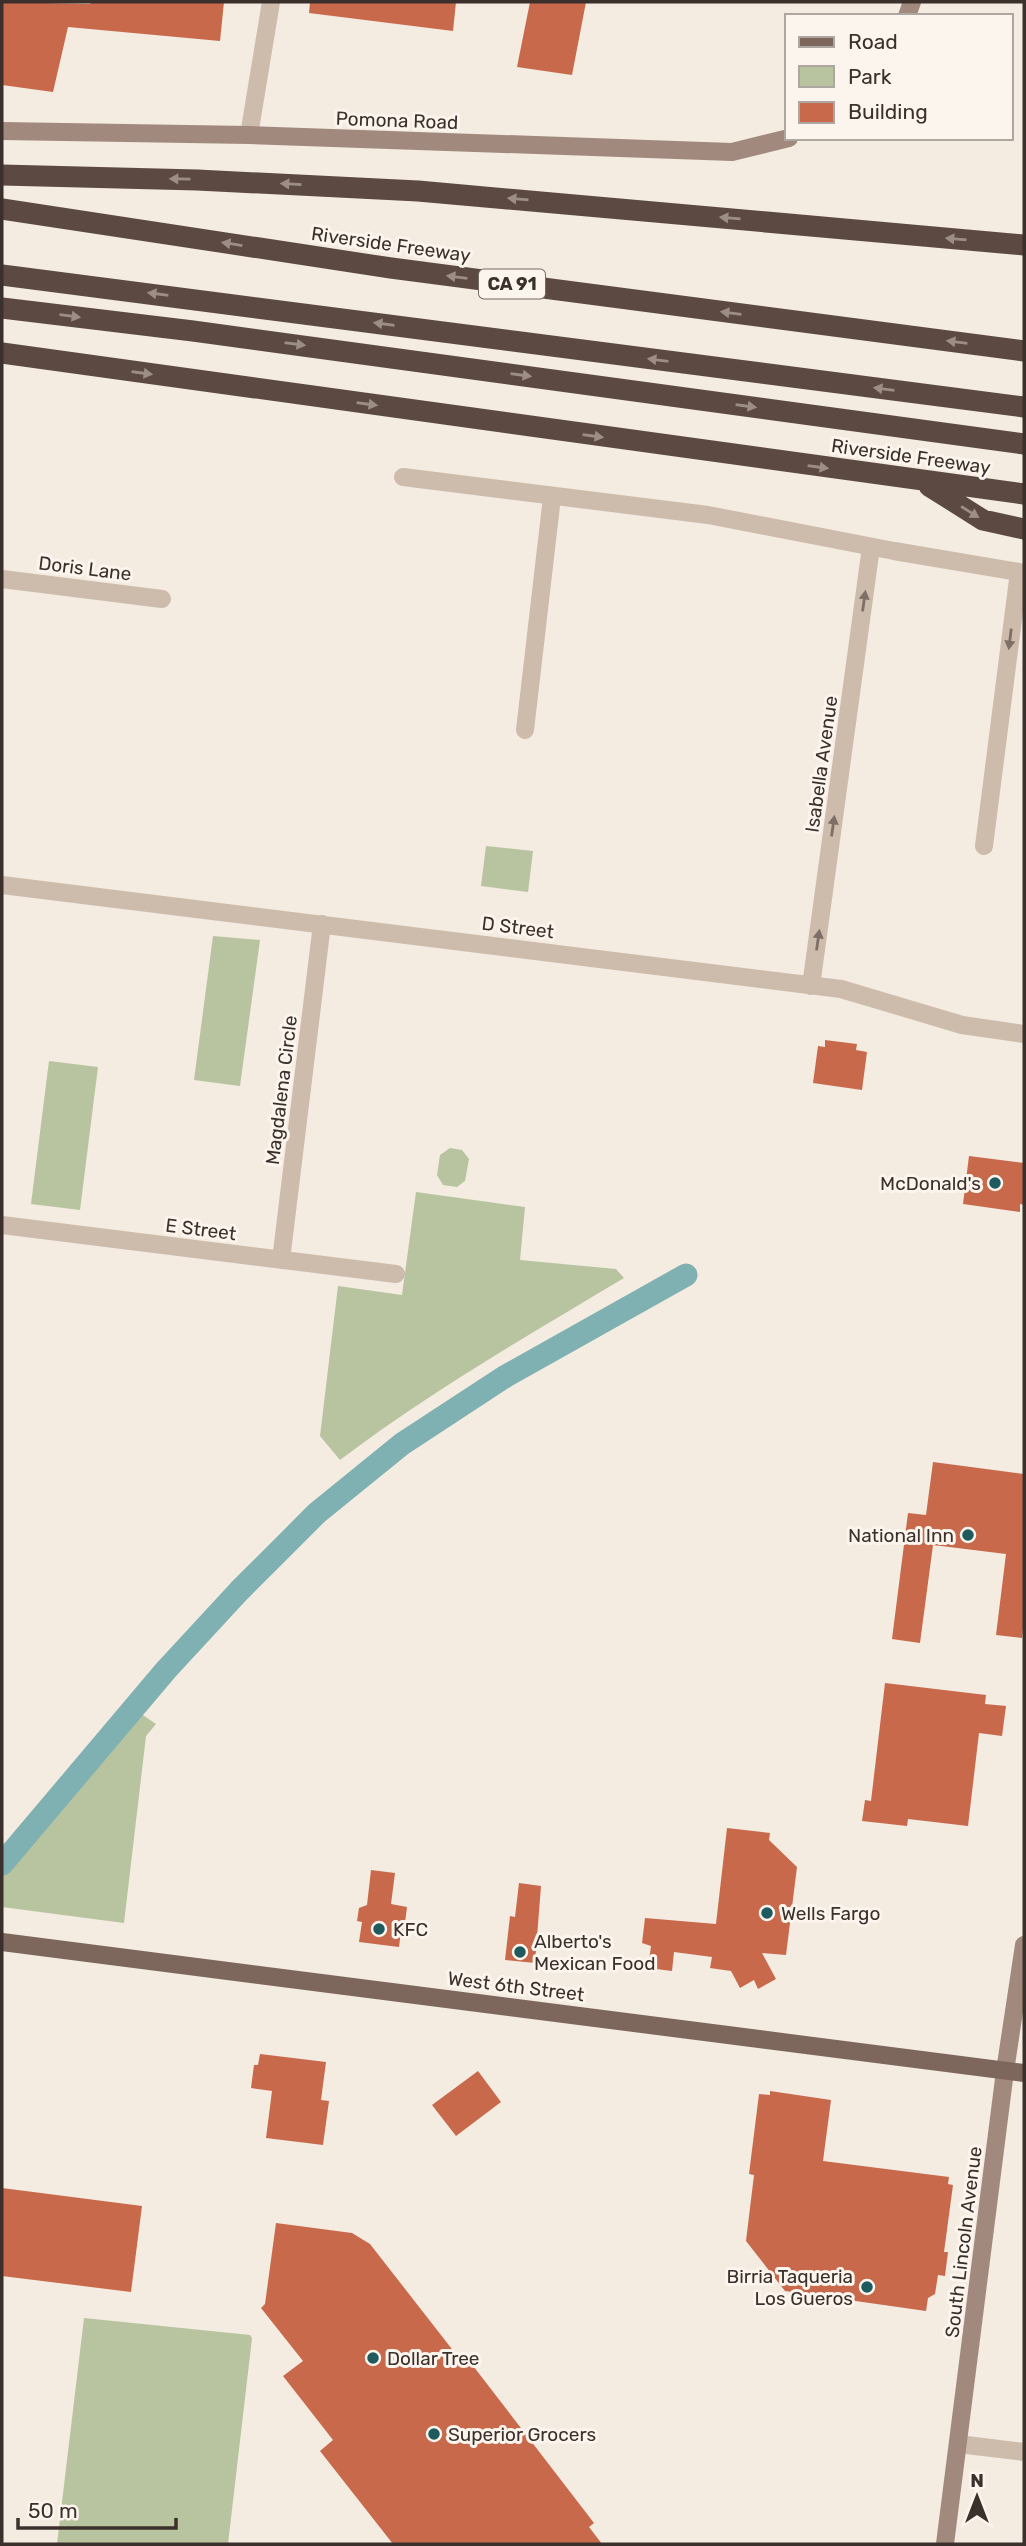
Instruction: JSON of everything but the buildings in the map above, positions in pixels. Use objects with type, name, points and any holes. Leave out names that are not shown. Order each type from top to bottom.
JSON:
[{"type":"highway","points":[[2,175],[197,180],[418,191],[1024,245]]},
{"type":"highway","name":"Riverside Freeway","points":[[2,209],[391,268],[1024,351]]},
{"type":"highway","points":[[2,275],[1024,407]]},
{"type":"highway","points":[[2,308],[207,332],[1024,444]]},
{"type":"highway","name":"Riverside Freeway","points":[[2,354],[1024,494]]},
{"type":"highway","points":[[921,481],[983,520],[1024,529]]},
{"type":"main road","name":"Pomona Road","points":[[2,131],[249,135],[732,152],[785,139]]},
{"type":"main road","name":"West 6th Street","points":[[2,1942],[1024,2073]]},
{"type":"main road","name":"South Lincoln Avenue","points":[[945,2544],[1005,2071],[1024,1945]]},
{"type":"street","points":[[249,135],[271,2]]},
{"type":"street","points":[[403,477],[708,516],[1019,572],[984,846]]},
{"type":"street","points":[[525,730],[552,497]]},
{"type":"street","name":"Isabella Avenue","points":[[811,986],[871,547]]},
{"type":"street","name":"Doris Lane","points":[[2,579],[162,598]]},
{"type":"street","name":"D Street","points":[[2,886],[841,989],[962,1025],[1024,1034]]},
{"type":"street","name":"Magdalena Circle","points":[[281,1260],[322,925]]},
{"type":"street","name":"E Street","points":[[2,1225],[396,1274]]},
{"type":"street","points":[[958,2444],[1024,2452]]},
{"type":"green space","points":[[486,846],[533,851],[528,892],[481,886]]},
{"type":"green space","points":[[213,936],[260,940],[240,1086],[194,1080]]},
{"type":"green space","points":[[49,1061],[98,1067],[80,1210],[31,1204]]},
{"type":"green space","points":[[450,1148],[462,1150],[469,1159],[465,1181],[457,1187],[443,1185],[437,1175],[440,1155]]},
{"type":"green space","points":[[416,1192],[525,1207],[520,1260],[616,1269],[624,1278],[444,1388],[340,1460],[320,1436],[338,1286],[402,1295]]},
{"type":"green space","points":[[140,1713],[156,1724],[146,1736],[124,1923],[2,1907],[2,1873]]},
{"type":"green space","points":[[84,2318],[250,2335],[252,2338],[228,2544],[57,2544]]},
{"type":"waterway","points":[[2,1864],[166,1670],[239,1591],[317,1513],[402,1444],[506,1376],[686,1275]]},
{"type":"place","name":"McDonald's","points":[[995,1183]]},
{"type":"place","name":"National Inn","points":[[968,1535]]},
{"type":"place","name":"Wells Fargo","points":[[767,1913]]},
{"type":"place","name":"KFC","points":[[379,1929]]},
{"type":"place","name":"Alberto's Mexican Food","points":[[520,1952]]},
{"type":"place","name":"Birria Taqueria Los Gueros","points":[[867,2287]]},
{"type":"place","name":"Dollar Tree","points":[[373,2358]]},
{"type":"place","name":"Superior Grocers","points":[[434,2434]]}]
